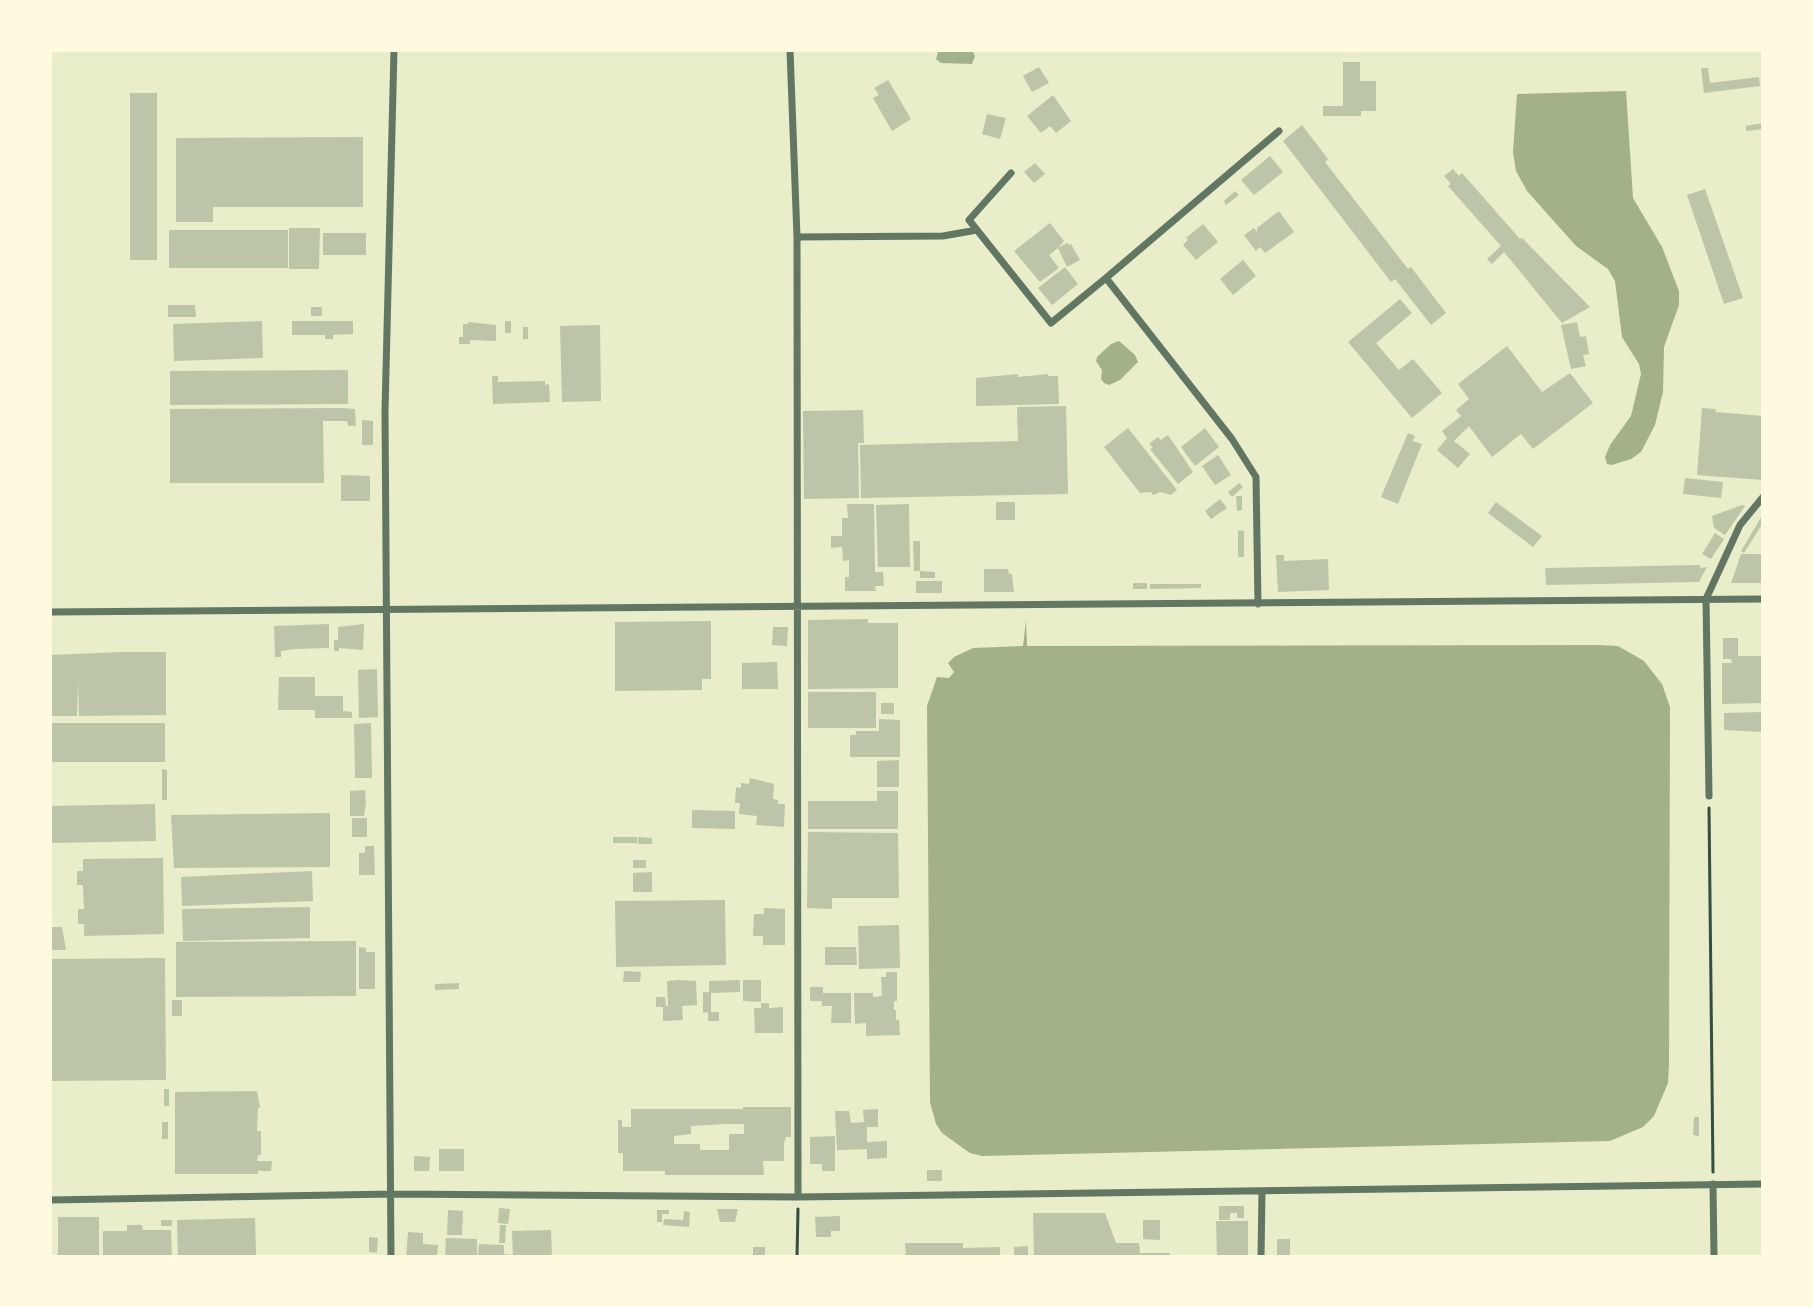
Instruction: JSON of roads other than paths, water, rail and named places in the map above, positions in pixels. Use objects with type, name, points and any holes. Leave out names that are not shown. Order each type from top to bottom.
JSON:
[{"type":"street","points":[[391,1257],[385,411],[394,50]]},
{"type":"street","points":[[790,50],[797,237],[798,1197]]},
{"type":"street","points":[[1011,173],[969,220],[1051,323],[1279,131]]},
{"type":"street","points":[[797,237],[943,236],[977,230]]},
{"type":"street","points":[[1106,278],[1232,439],[1256,477],[1258,604]]},
{"type":"street","points":[[1709,796],[1706,599],[1740,525],[1763,497]]},
{"type":"street","points":[[50,612],[388,607],[1763,599]]},
{"type":"street","points":[[1713,1184],[1714,1257]]},
{"type":"street","points":[[50,1200],[392,1194],[798,1197],[1763,1184]]},
{"type":"street","points":[[1261,1257],[1262,1192]]}]
